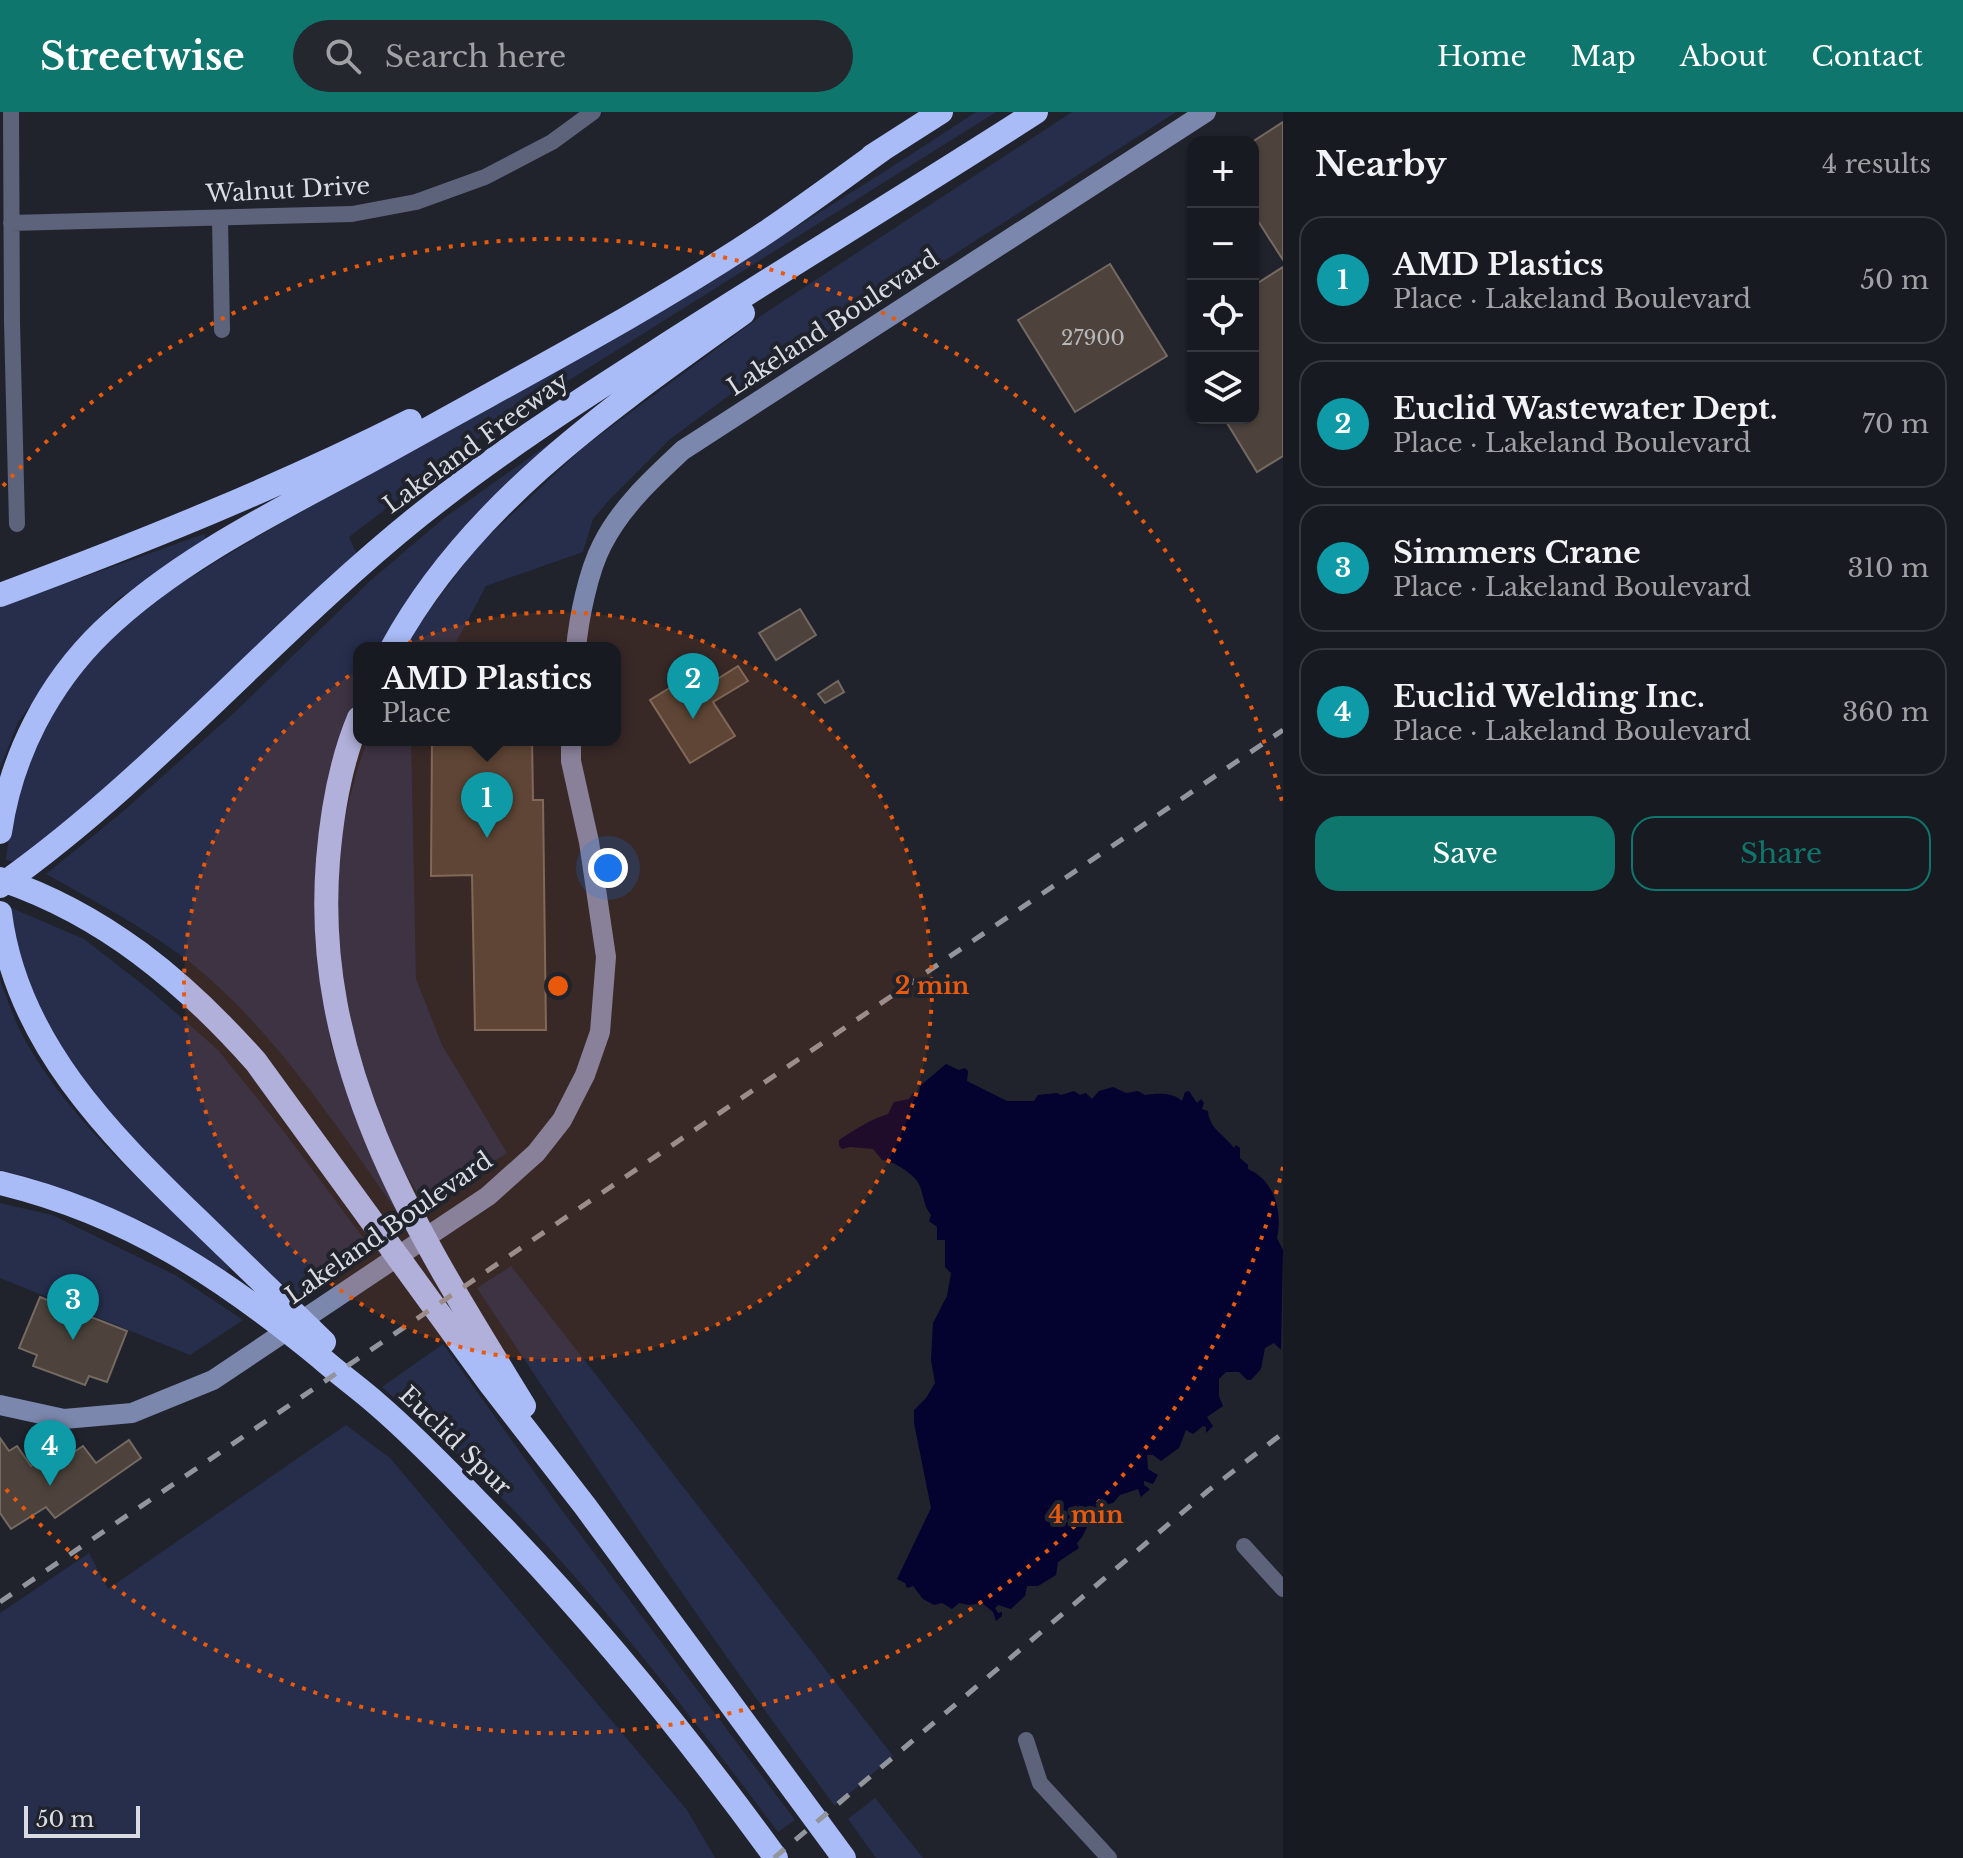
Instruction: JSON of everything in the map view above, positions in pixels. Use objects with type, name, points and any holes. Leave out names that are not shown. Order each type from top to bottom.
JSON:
[{"type":"highway","name":"Lakeland Freeway","points":[[0,595],[219,511],[407,423],[566,336],[941,112]]},
{"type":"highway","name":"Lakeland Freeway","points":[[0,886],[100,808],[336,587],[463,482],[600,388],[807,254],[909,194],[1036,112]]},
{"type":"highway","points":[[2,820],[18,760],[68,671],[104,630],[150,592],[224,543],[690,279],[765,233],[883,149]]},
{"type":"highway","points":[[396,642],[422,598],[455,554],[526,481],[687,354],[816,264],[909,194]]},
{"type":"highway","points":[[353,735],[345,757],[331,825],[326,882],[330,975],[342,1040],[360,1100],[389,1167],[498,1380]]},
{"type":"highway","points":[[0,879],[48,897],[95,921],[152,961],[217,1019],[264,1073],[498,1380],[585,1506],[844,1858]]},
{"type":"highway","points":[[0,913],[11,968],[40,1035],[85,1103],[149,1173],[332,1349],[378,1405]]},
{"type":"highway","name":"Euclid Spur","points":[[0,1183],[94,1213],[145,1237],[222,1282],[378,1405],[493,1517],[570,1601],[645,1687],[730,1794],[776,1858]]},
{"type":"street","points":[[11,112],[11,223],[6,322],[17,524]]},
{"type":"street","name":"Walnut Drive","points":[[11,223],[352,214],[416,202],[485,177],[552,142],[593,112]]},
{"type":"street","name":"Lakeland Boulevard","points":[[577,642],[583,604],[602,545],[639,492],[683,450],[1206,112]]},
{"type":"street","points":[[220,219],[222,330]]},
{"type":"street","name":"Lakeland Boulevard","points":[[0,1405],[64,1419],[132,1413],[213,1380],[488,1196],[536,1153],[562,1120],[585,1075],[600,1032],[606,957],[589,842],[571,761],[571,746]]},
{"type":"street","points":[[1244,1546],[1283,1589]]},
{"type":"street","points":[[1026,1740],[1040,1783],[1109,1858]]},
{"type":"shaded area","points":[[976,112],[996,112],[488,431],[349,537],[357,555],[131,773],[15,862],[6,860],[17,800],[38,741],[52,713],[86,662],[132,618],[245,544],[653,314],[848,195]]},
{"type":"shaded area","points":[[1072,112],[1176,112],[735,391],[669,440],[610,499],[593,519],[583,552],[486,586],[456,642],[410,642],[418,625],[478,546],[585,446],[765,313]]},
{"type":"shaded area","points":[[567,431],[388,642],[353,642],[353,710],[343,733],[318,943],[331,1046],[402,1219],[304,1082],[248,1016],[187,960],[154,936],[46,874],[120,814],[235,712],[370,581],[444,518]]},
{"type":"shaded area","points":[[204,534],[207,540],[116,600],[63,660],[18,722],[0,768],[0,607]]},
{"type":"shaded area","points":[[365,746],[411,746],[416,979],[442,1045],[507,1153],[426,1207],[393,1152],[376,1113],[347,1001],[341,961],[337,886],[339,852],[350,796]]},
{"type":"shaded area","points":[[9,907],[84,939],[151,991],[218,1050],[373,1251],[298,1299],[157,1165],[98,1103],[53,1043],[19,955]]},
{"type":"shaded area","points":[[0,980],[26,1042],[69,1105],[120,1161],[230,1268],[225,1272],[144,1222],[31,1178],[0,1170]]},
{"type":"shaded area","points":[[946,1064],[959,1070],[965,1068],[968,1071],[967,1081],[1007,1101],[1034,1101],[1038,1095],[1061,1095],[1074,1091],[1080,1095],[1086,1093],[1092,1099],[1099,1091],[1113,1087],[1126,1093],[1138,1091],[1145,1095],[1170,1095],[1182,1101],[1185,1092],[1189,1091],[1197,1103],[1201,1099],[1204,1103],[1202,1109],[1208,1111],[1211,1123],[1218,1132],[1234,1148],[1236,1145],[1240,1148],[1240,1158],[1248,1169],[1270,1189],[1279,1217],[1277,1238],[1283,1250],[1281,1350],[1274,1343],[1265,1348],[1261,1369],[1251,1380],[1239,1372],[1226,1372],[1219,1379],[1219,1396],[1223,1406],[1207,1417],[1213,1426],[1206,1433],[1203,1426],[1193,1434],[1186,1430],[1179,1448],[1161,1461],[1147,1455],[1148,1469],[1158,1475],[1153,1484],[1144,1481],[1150,1489],[1141,1497],[1138,1489],[1120,1495],[1113,1503],[1098,1509],[1077,1543],[1079,1548],[1058,1562],[1056,1575],[1038,1586],[1027,1586],[1025,1596],[1011,1609],[998,1605],[995,1608],[998,1613],[1002,1612],[1002,1616],[996,1621],[993,1612],[982,1603],[959,1603],[952,1609],[942,1603],[934,1605],[923,1599],[913,1586],[907,1588],[897,1579],[931,1508],[914,1410],[935,1383],[931,1360],[933,1323],[947,1296],[951,1273],[945,1267],[945,1240],[937,1240],[937,1227],[929,1221],[931,1215],[916,1180],[897,1165],[882,1160],[873,1149],[842,1149],[839,1146],[839,1140],[845,1136],[888,1114],[894,1102],[919,1093],[920,1086]]},
{"type":"shaded area","points":[[0,1203],[52,1215],[177,1276],[243,1320],[190,1355],[0,1278]]},
{"type":"shaded area","points":[[511,1266],[893,1756],[835,1806],[697,1614],[477,1288]]},
{"type":"shaded area","points":[[443,1344],[555,1501],[795,1820],[778,1832],[677,1699],[570,1571],[481,1477],[382,1387]]},
{"type":"shaded area","points":[[346,1425],[390,1458],[687,1810],[715,1858],[0,1858],[0,1613],[89,1553],[108,1589]]},
{"type":"shaded area","points":[[875,1798],[923,1858],[876,1858],[848,1819]]},
{"type":"building","points":[[1283,122],[1283,260],[1259,222],[1259,137]]},
{"type":"building","points":[[1110,264],[1167,356],[1075,412],[1018,320]]},
{"type":"building","points":[[1283,267],[1283,456],[1257,472],[1228,424],[1259,424],[1259,282]]},
{"type":"building","points":[[800,609],[816,635],[776,660],[759,633]]},
{"type":"building","points":[[738,666],[748,681],[713,702],[735,736],[690,763],[650,700],[694,673],[703,688]]},
{"type":"building","points":[[838,681],[844,692],[825,703],[818,694]]},
{"type":"building","points":[[432,746],[532,746],[533,800],[543,800],[546,1030],[475,1030],[472,875],[431,876]]},
{"type":"building","points":[[40,1297],[127,1331],[107,1382],[89,1376],[85,1385],[33,1366],[37,1355],[19,1348]]},
{"type":"building","points":[[0,1438],[9,1451],[17,1446],[31,1466],[54,1451],[62,1460],[83,1446],[96,1463],[129,1440],[141,1458],[55,1518],[46,1507],[11,1529],[0,1513]]},
{"type":"railway","points":[[0,1602],[1283,730]]},
{"type":"railway","points":[[774,1858],[1209,1490],[1283,1433]]},
{"type":"place","name":"Euclid Wastewater Dept.","points":[[693,719]]},
{"type":"place","name":"AMD Plastics","points":[[487,838]]},
{"type":"place","name":"Simmers Crane","points":[[73,1340]]},
{"type":"place","name":"Euclid Welding Inc.","points":[[50,1486]]}]
